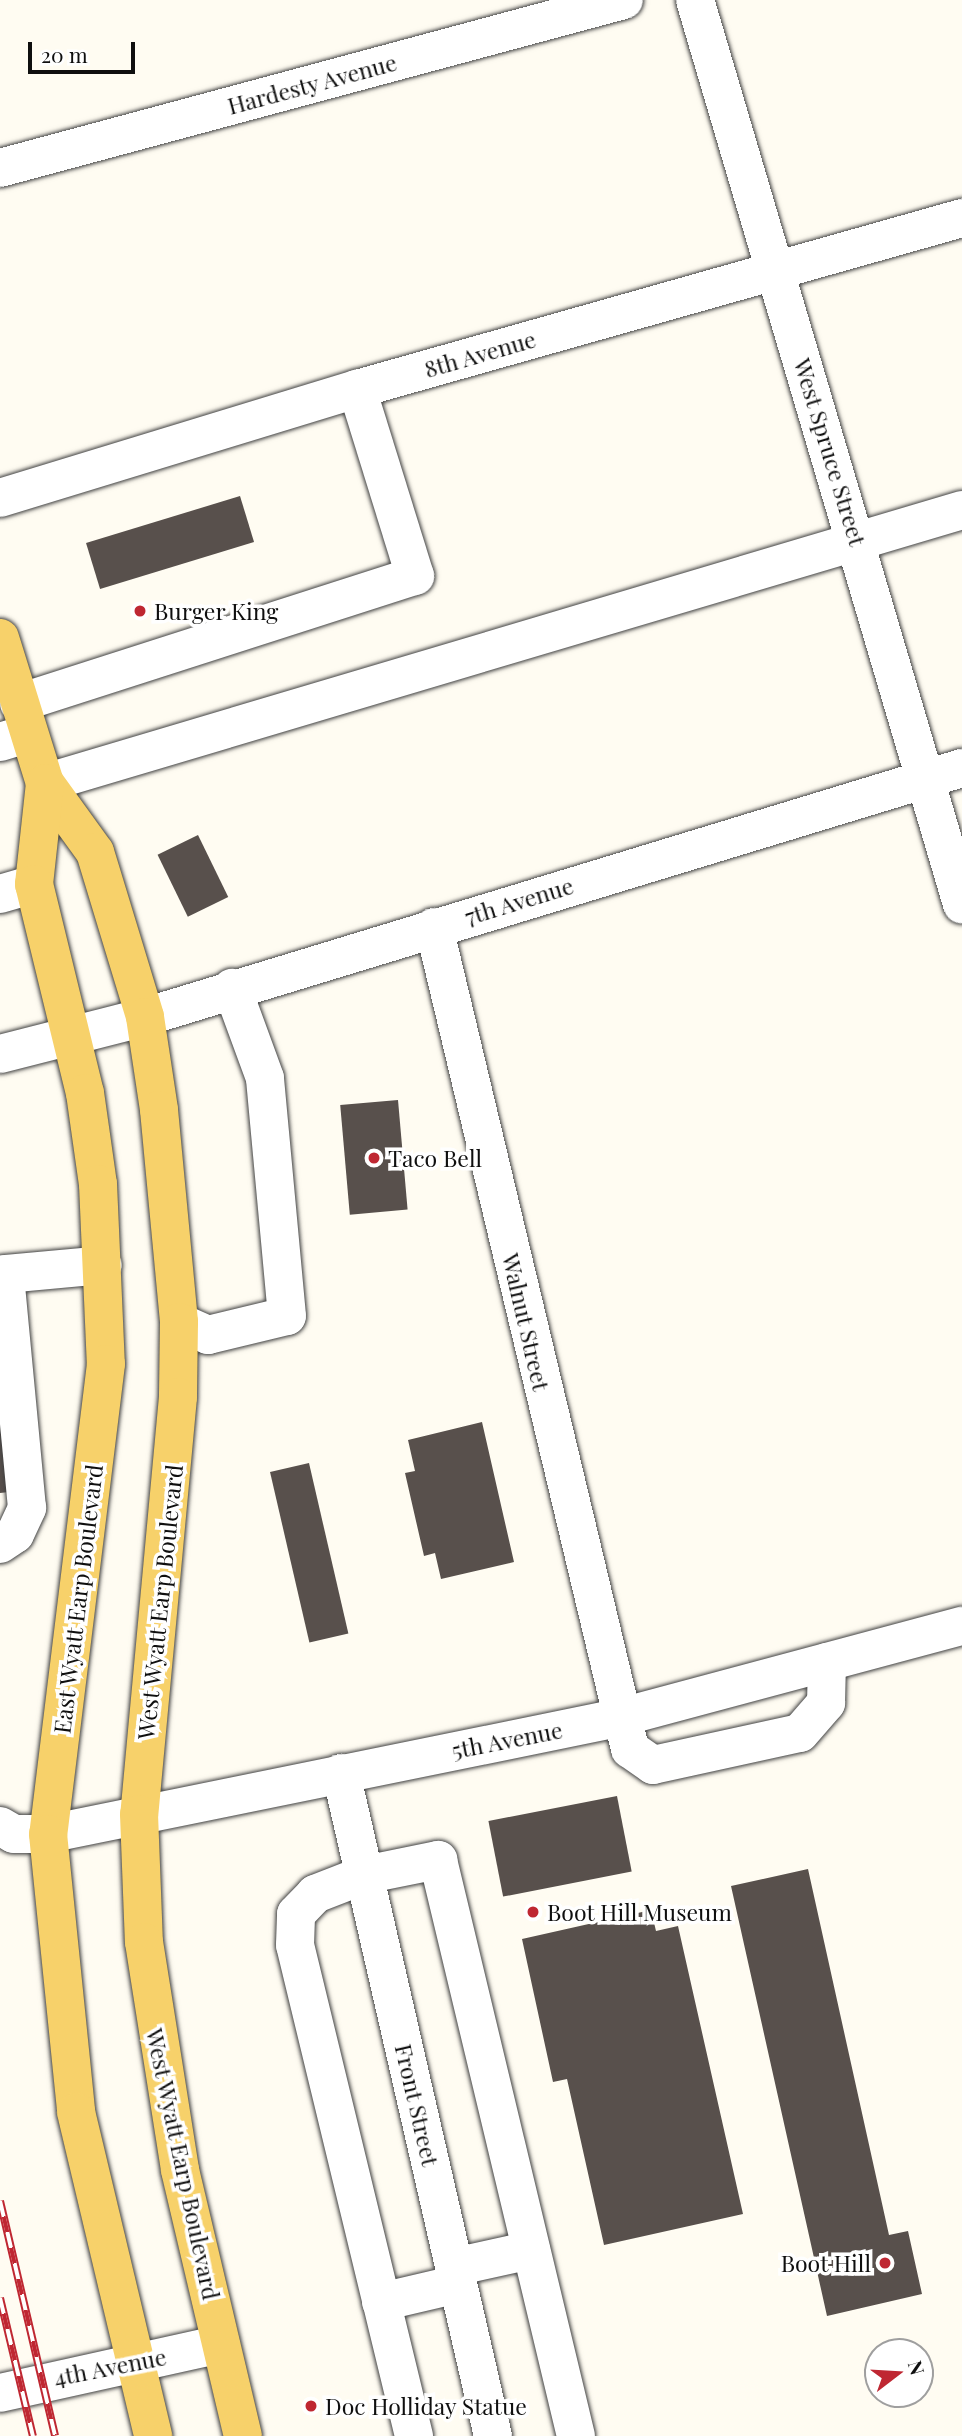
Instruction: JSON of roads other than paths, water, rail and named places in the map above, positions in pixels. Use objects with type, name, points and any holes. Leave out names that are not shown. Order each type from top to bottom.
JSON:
[{"type":"main road","name":"West Wyatt Earp Boulevard","points":[[0,638],[16,726],[45,783],[95,852],[145,1017],[179,1322],[170,1533],[139,1814],[155,2037],[243,2436]]},
{"type":"main road","name":"West Wyatt Earp Boulevard","points":[[45,783],[17,889],[75,1033],[103,1265],[106,1364]]},
{"type":"main road","name":"East Wyatt Earp Boulevard","points":[[48,1834],[106,1364]]},
{"type":"main road","points":[[48,1834],[76,2112],[153,2436]]},
{"type":"street","name":"Hardesty Avenue","points":[[0,168],[624,0]]},
{"type":"street","name":"West Spruce Street","points":[[695,0],[858,542],[944,774],[962,904]]},
{"type":"street","name":"8th Avenue","points":[[0,498],[357,389],[962,218]]},
{"type":"street","points":[[16,726],[415,576],[357,389]]},
{"type":"street","points":[[45,783],[962,510]]},
{"type":"street","name":"7th Avenue","points":[[0,1054],[145,1017],[232,988],[944,774]]},
{"type":"street","name":"Walnut Street","points":[[434,927],[618,1718],[630,1749],[653,1765],[800,1733],[826,1703],[827,1662]]},
{"type":"street","points":[[179,1322],[208,1335],[286,1316],[265,1078],[232,988]]},
{"type":"street","points":[[0,1544],[15,1534],[27,1508],[5,1274],[103,1265]]},
{"type":"street","name":"5th Avenue","points":[[0,1826],[14,1834],[48,1834],[618,1718],[962,1626]]},
{"type":"street","name":"Front Street","points":[[341,1773],[493,2436]]},
{"type":"street","points":[[414,2436],[295,1945],[296,1914],[315,1894],[364,1875],[438,1860],[576,2436]]},
{"type":"street","points":[[381,2302],[531,2250]]},
{"type":"street","name":"4th Avenue","points":[[0,2393],[221,2344]]},
{"type":"railway","points":[[0,2201],[55,2436]]},
{"type":"railway","points":[[0,2298],[33,2436]]},
{"type":"place","name":"Burger King","points":[[140,611]]},
{"type":"place","name":"Taco Bell","points":[[374,1158]]},
{"type":"place","name":"Boot Hill Museum","points":[[533,1912]]},
{"type":"place","name":"Boot Hill","points":[[885,2263]]},
{"type":"place","name":"Doc Holliday Statue","points":[[311,2406]]}]
